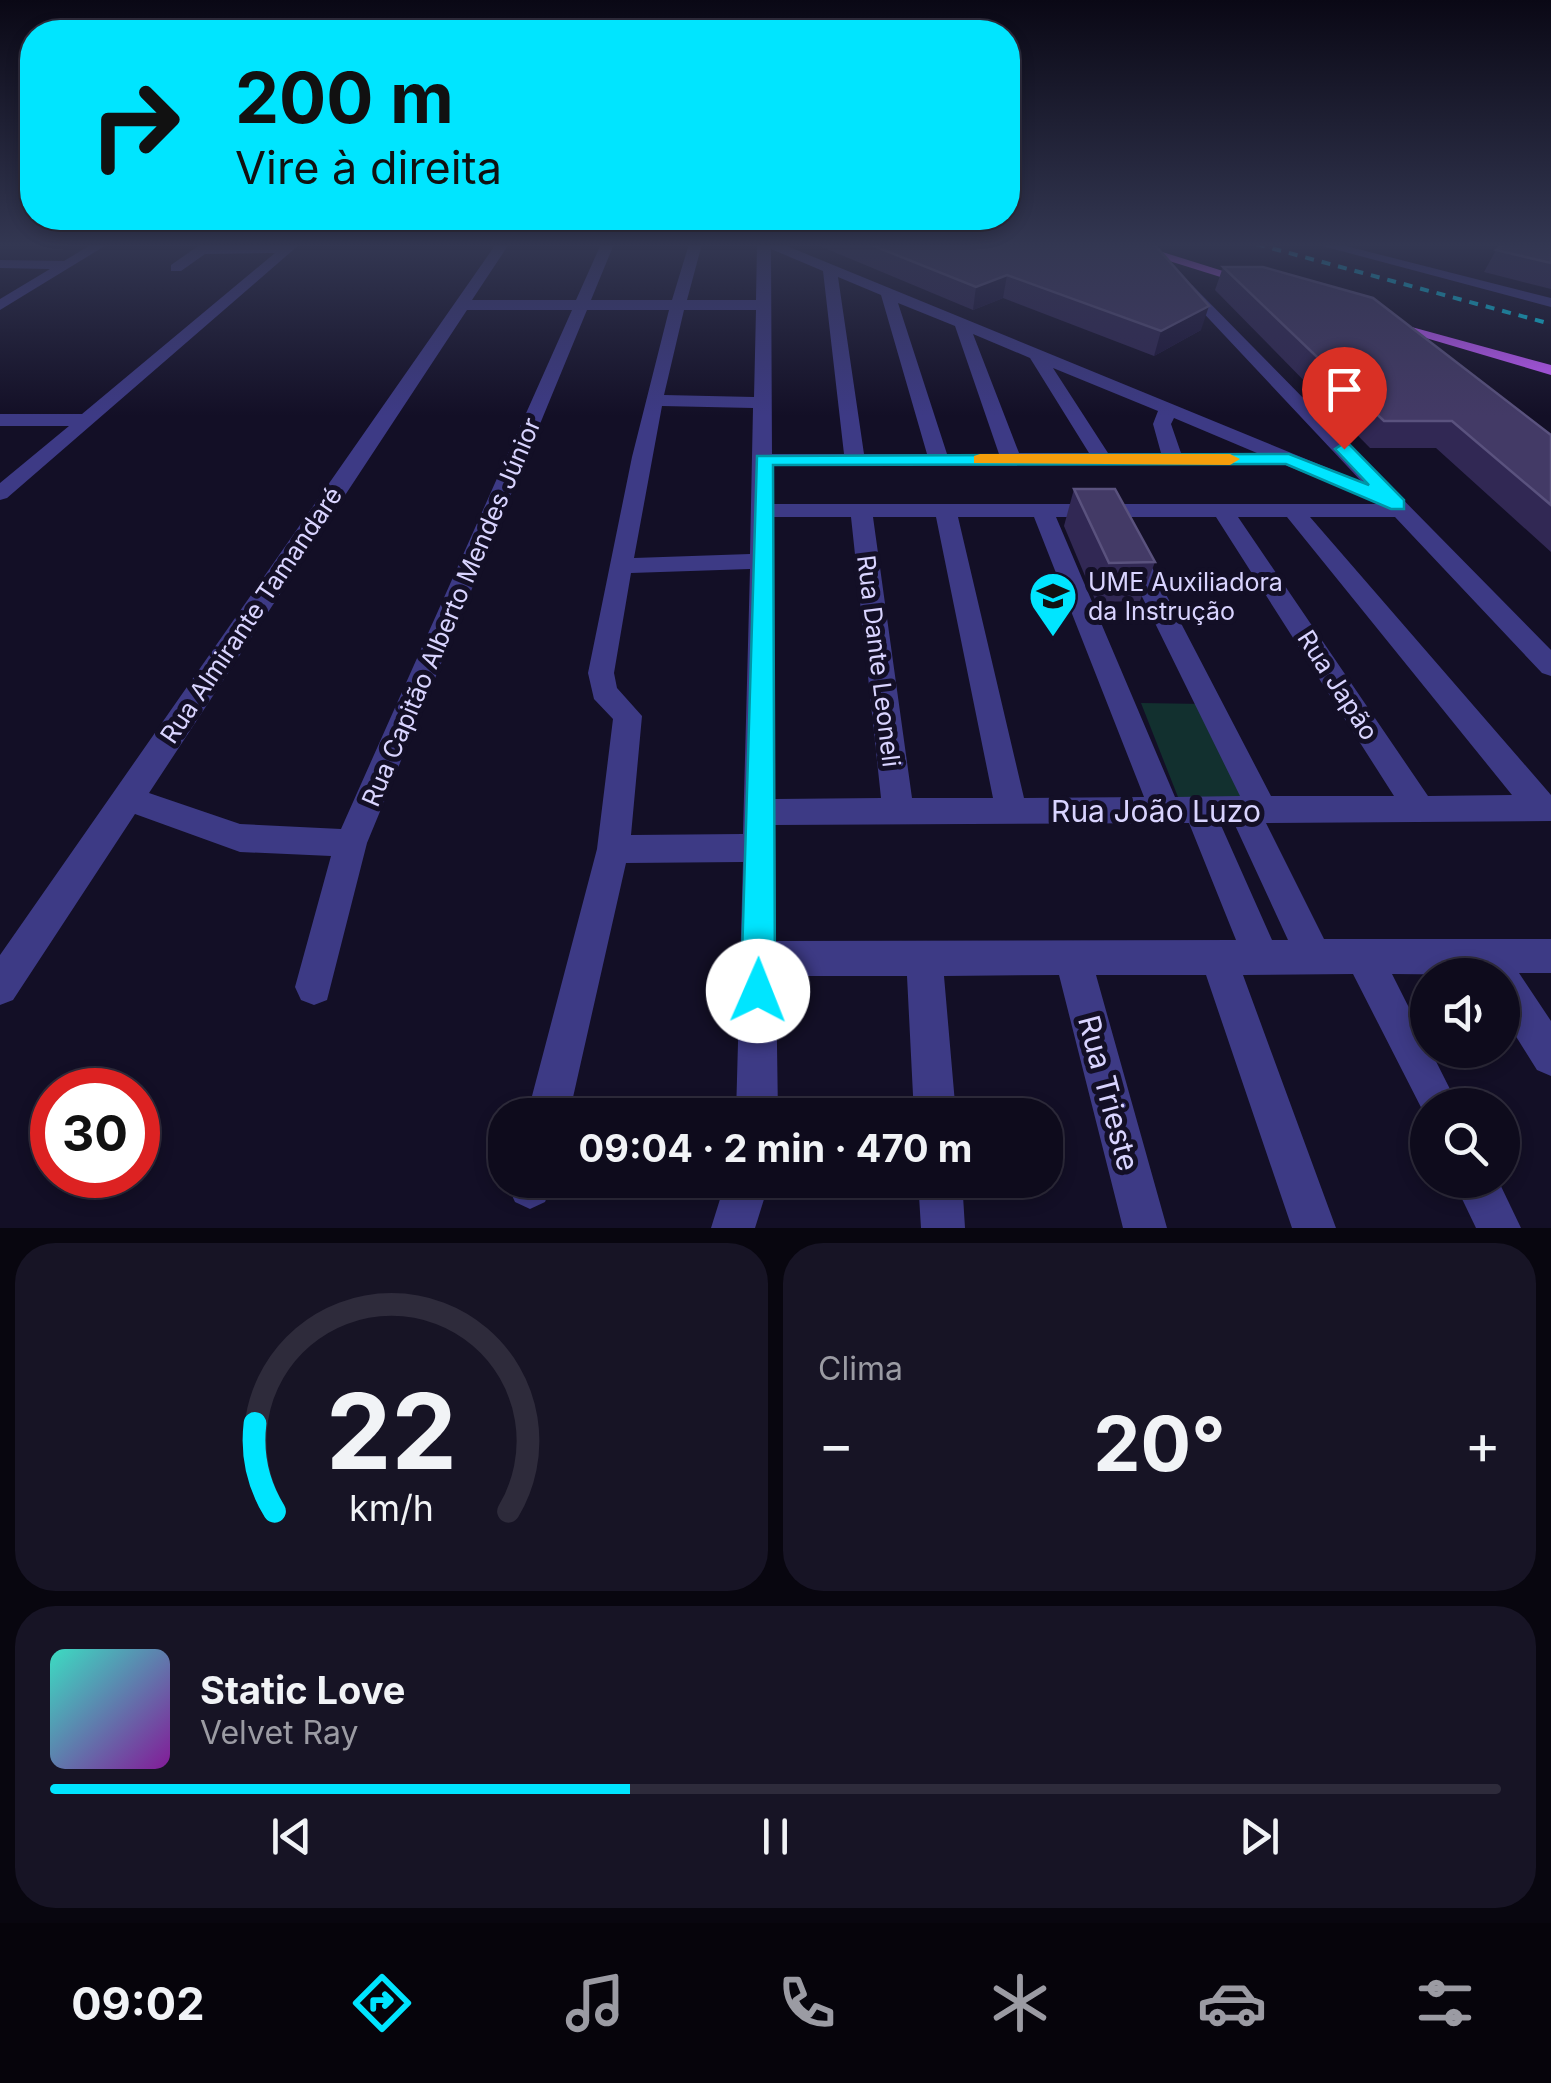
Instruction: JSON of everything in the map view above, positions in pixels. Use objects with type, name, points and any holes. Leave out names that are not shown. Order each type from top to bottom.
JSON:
[{"type":"main road","points":[[1551,356],[1363,309],[1551,370]]},
{"type":"street","points":[[0,494],[227,301]]},
{"type":"street","name":"Rua Almirante Tamandaré","points":[[0,987],[464,301]]},
{"type":"street","points":[[552,1098],[613,849],[628,716],[604,692],[602,673],[654,400],[677,301]]},
{"type":"street","points":[[757,1098],[762,301]]},
{"type":"street","points":[[834,301],[854,460]]},
{"type":"street","points":[[891,301],[939,460]]},
{"type":"street","points":[[907,301],[1401,508]]},
{"type":"street","points":[[1206,301],[1551,666]]},
{"type":"street","points":[[462,304],[762,305]]},
{"type":"street","name":"Rua Capitão Alberto Mendes Júnior","points":[[314,987],[351,843],[584,304]]},
{"type":"street","points":[[962,325],[1010,459]]},
{"type":"street","points":[[1035,352],[1102,459]]},
{"type":"street","points":[[654,400],[764,403]]},
{"type":"street","points":[[1168,408],[1162,424],[1173,460]]},
{"type":"street","points":[[0,420],[86,420]]},
{"type":"street","points":[[764,460],[1289,459]]},
{"type":"street","points":[[763,510],[1294,512],[1401,508]]},
{"type":"street","name":"Rua Dante Leoneli","points":[[861,511],[898,811]]},
{"type":"street","points":[[946,511],[1012,812]]},
{"type":"street","points":[[1042,511],[1182,810],[1262,956]]},
{"type":"street","points":[[1112,511],[1253,810],[1314,957]]},
{"type":"street","name":"Rua Japão","points":[[1223,511],[1420,809]]},
{"type":"street","points":[[1294,512],[1546,808]]},
{"type":"street","points":[[621,566],[763,562]]},
{"type":"street","points":[[127,798],[240,838],[351,843]]},
{"type":"street","name":"Rua João Luzo","points":[[760,812],[1546,808]]},
{"type":"street","points":[[613,849],[760,848]]},
{"type":"street","points":[[1363,956],[1429,1088]]},
{"type":"street","points":[[758,959],[1363,956],[1410,961]]},
{"type":"street","points":[[1520,964],[1551,956]]},
{"type":"street","points":[[1218,957],[1314,1228]]},
{"type":"street","points":[[924,958],[934,1098]]},
{"type":"street","name":"Rua Trieste","points":[[1073,958],[1145,1228]]},
{"type":"street","points":[[1520,1008],[1551,1056]]},
{"type":"street","points":[[732,1228],[742,1198]]},
{"type":"street","points":[[941,1198],[943,1228]]},
{"type":"street","points":[[1484,1198],[1499,1228]]},
{"type":"green space","points":[[1141,703],[1204,704],[1253,797],[1178,797]]},
{"type":"building","points":[[1079,301],[1205,301],[1209,306],[1161,331]]},
{"type":"building","points":[[1259,301],[1377,301],[1551,435],[1551,505],[1452,421],[1384,421]]},
{"type":"building","points":[[1074,489],[1115,489],[1155,562],[1109,563]]},
{"type":"railway","points":[[1467,301],[1551,324]]},
{"type":"slow traffic","points":[[980,459],[1230,459]]},
{"type":"place","name":"UME Auxiliadora da Instrução","points":[[1053,638]]},
{"type":"route","points":[[758,991],[764,460],[1289,459],[1398,504],[1344,449]]}]
